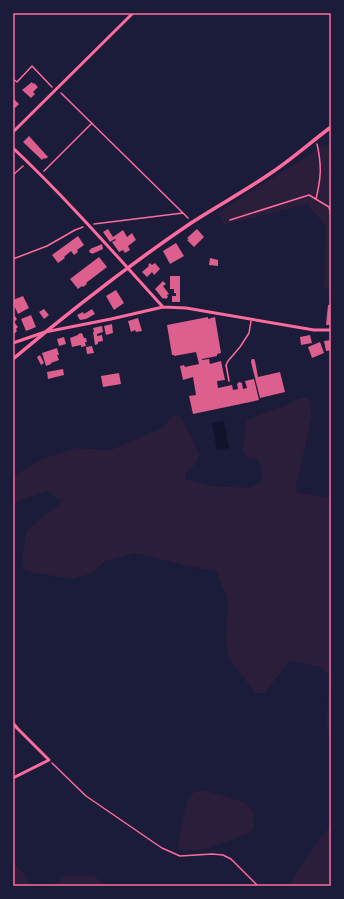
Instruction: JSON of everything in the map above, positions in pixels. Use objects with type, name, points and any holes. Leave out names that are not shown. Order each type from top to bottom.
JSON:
[{"type":"street","points":[[13,132],[132,13]]},
{"type":"street","points":[[13,359],[87,298],[128,268],[191,223],[271,173],[331,127]]},
{"type":"street","points":[[13,148],[41,174],[163,307]]},
{"type":"street","points":[[13,343],[45,332],[163,307],[186,308],[314,330],[331,330]]},
{"type":"street","points":[[13,723],[49,760],[13,778]]},
{"type":"lane","points":[[229,382],[226,365],[249,333],[251,319]]},
{"type":"path","points":[[13,79],[17,82],[32,66],[92,123],[183,213],[191,223]]},
{"type":"path","points":[[41,174],[92,123]]},
{"type":"path","points":[[316,139],[320,157],[321,178],[316,199]]},
{"type":"path","points":[[13,175],[28,162]]},
{"type":"path","points":[[230,220],[310,195],[330,206],[331,216]]},
{"type":"path","points":[[13,259],[47,246],[75,230],[89,225],[183,213]]},
{"type":"path","points":[[49,760],[86,796],[162,848],[180,856],[212,854],[223,855],[231,859],[258,886]]},
{"type":"shaded area","points":[[323,146],[331,146],[331,288],[324,289],[326,226],[307,204],[224,225],[217,213]]},
{"type":"shaded area","points":[[300,398],[309,398],[312,417],[296,486],[297,492],[328,498],[331,497],[331,740],[327,727],[329,676],[321,667],[289,661],[265,693],[255,693],[229,658],[226,642],[228,600],[216,571],[136,553],[105,561],[91,574],[71,579],[25,571],[22,558],[27,530],[56,507],[61,501],[47,491],[13,503],[13,476],[42,459],[76,448],[111,450],[162,428],[172,417],[179,415],[199,455],[196,463],[185,474],[185,479],[211,486],[250,488],[262,481],[261,465],[257,459],[248,458],[243,452],[246,422],[260,414],[285,406]]},
{"type":"shaded area","points":[[224,421],[229,448],[217,450],[212,423]]},
{"type":"shaded area","points":[[204,790],[244,802],[253,812],[254,828],[250,833],[202,850],[184,851],[178,846],[187,801],[194,792]]},
{"type":"shaded area","points":[[331,827],[331,886],[289,886],[304,861],[326,831]]},
{"type":"shaded area","points":[[13,861],[25,875],[31,886],[13,886]]},
{"type":"shaded area","points":[[93,875],[103,883],[103,886],[53,886],[65,876]]},
{"type":"building","points":[[32,82],[38,87],[33,92],[35,94],[31,98],[22,90]]},
{"type":"building","points":[[13,98],[19,104],[15,108],[13,108]]},
{"type":"building","points":[[29,136],[48,157],[42,160],[23,142]]},
{"type":"building","points":[[108,229],[113,237],[123,230],[127,237],[132,233],[136,240],[128,246],[130,250],[125,253],[123,250],[119,252],[112,242],[116,240],[115,239],[110,242],[103,232]]},
{"type":"building","points":[[197,229],[204,237],[194,247],[187,240],[189,239],[187,238]]},
{"type":"building","points":[[78,236],[84,245],[77,250],[78,252],[74,255],[71,251],[58,263],[52,255]]},
{"type":"building","points":[[176,243],[184,256],[170,264],[163,251]]},
{"type":"building","points":[[102,244],[103,249],[92,254],[90,253],[90,249]]},
{"type":"building","points":[[99,257],[107,267],[86,283],[87,284],[78,289],[70,279]]},
{"type":"building","points":[[210,258],[218,260],[218,266],[209,265]]},
{"type":"building","points":[[150,263],[152,265],[155,263],[160,269],[154,275],[152,272],[147,277],[142,272],[149,266],[148,265]]},
{"type":"building","points":[[170,276],[180,276],[180,302],[172,302],[172,296],[176,296],[176,293],[174,293],[174,289],[170,289]]},
{"type":"building","points":[[163,281],[166,284],[163,286],[169,294],[167,295],[168,297],[166,299],[163,299],[155,289]]},
{"type":"building","points":[[116,290],[124,303],[114,310],[106,296]]},
{"type":"building","points":[[23,296],[29,308],[18,314],[13,300]]},
{"type":"building","points":[[328,305],[331,305],[331,325],[326,325]]},
{"type":"building","points":[[44,309],[49,315],[44,319],[39,312]]},
{"type":"building","points":[[92,309],[95,314],[86,319],[80,320],[77,315],[83,312],[84,314]]},
{"type":"building","points":[[14,315],[17,319],[14,322],[18,327],[14,334],[13,316]]},
{"type":"building","points":[[31,315],[36,327],[26,331],[21,319]]},
{"type":"building","points":[[208,317],[208,319],[215,317],[221,353],[217,354],[217,356],[202,360],[209,359],[210,364],[221,361],[225,380],[217,381],[218,388],[232,385],[233,390],[238,389],[237,384],[239,382],[242,383],[243,389],[247,388],[245,381],[254,379],[259,400],[193,414],[189,396],[196,395],[193,377],[183,380],[180,366],[184,365],[185,367],[199,364],[196,352],[174,356],[172,355],[167,325]]},
{"type":"building","points":[[138,318],[142,331],[136,332],[135,330],[131,332],[128,321]]},
{"type":"building","points":[[112,324],[113,333],[106,335],[104,326]]},
{"type":"building","points":[[102,326],[103,332],[97,334],[97,336],[102,335],[103,341],[98,342],[98,344],[95,345],[93,328]]},
{"type":"building","points":[[82,333],[84,338],[86,338],[86,346],[81,347],[81,345],[72,347],[70,338]]},
{"type":"building","points":[[310,335],[312,343],[301,345],[300,337]]},
{"type":"building","points":[[64,337],[66,344],[59,346],[57,339]]},
{"type":"building","points":[[331,340],[331,350],[326,351],[324,341]]},
{"type":"building","points":[[320,342],[324,353],[312,358],[308,347]]},
{"type":"building","points":[[92,346],[94,353],[87,354],[86,347]]},
{"type":"building","points":[[57,348],[59,360],[46,366],[42,353]]},
{"type":"building","points":[[40,355],[44,363],[41,365],[37,357]]},
{"type":"building","points":[[252,359],[255,361],[258,377],[280,372],[285,392],[260,398],[251,362]]},
{"type":"building","points":[[63,369],[64,375],[48,379],[47,372]]},
{"type":"building","points":[[119,373],[121,384],[103,387],[101,376]]}]
